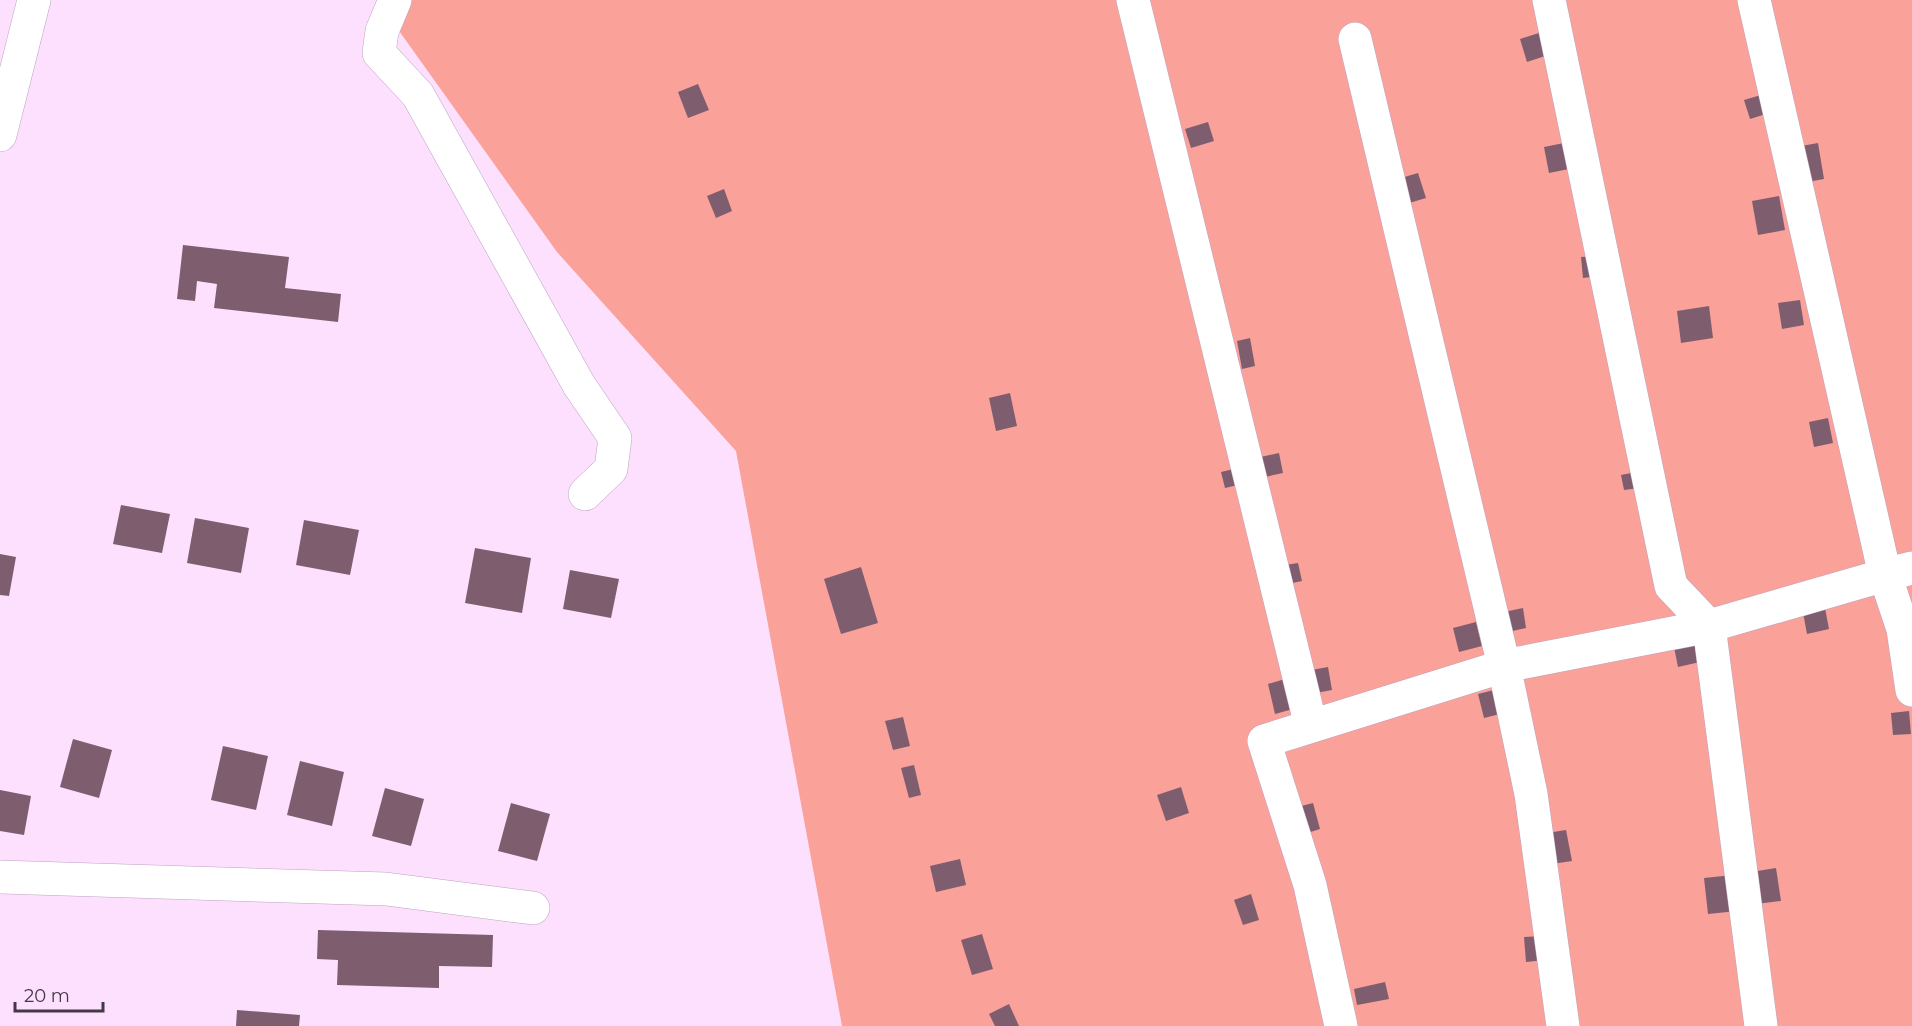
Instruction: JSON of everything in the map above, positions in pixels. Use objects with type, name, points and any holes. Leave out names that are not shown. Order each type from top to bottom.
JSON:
[{"type":"lane","points":[[0,135],[34,0]]},
{"type":"lane","points":[[395,0],[382,31],[379,53],[418,95],[579,385],[615,438],[611,469],[585,494]]},
{"type":"lane","points":[[1133,0],[1311,726]]},
{"type":"lane","points":[[1549,0],[1671,586],[1709,626],[1761,1026]]},
{"type":"lane","points":[[1754,0],[1899,572],[1903,629],[1912,690]]},
{"type":"lane","points":[[1355,39],[1504,666],[1531,794],[1563,1026]]},
{"type":"lane","points":[[1341,1026],[1310,885],[1264,741],[1504,666],[1709,626],[1899,572]]},
{"type":"lane","points":[[0,877],[386,889],[533,908]]},
{"type":"shaded area","points":[[377,0],[1912,0],[1912,1026],[842,1026],[736,451],[557,252]]},
{"type":"building","points":[[1542,32],[1548,55],[1527,62],[1520,39]]},
{"type":"building","points":[[698,84],[709,110],[688,118],[678,92]]},
{"type":"building","points":[[1761,95],[1766,114],[1750,119],[1744,100]]},
{"type":"building","points":[[1208,122],[1214,141],[1191,148],[1185,129]]},
{"type":"building","points":[[1569,142],[1574,168],[1549,173],[1544,147]]},
{"type":"building","points":[[1818,143],[1824,179],[1802,183],[1796,147]]},
{"type":"building","points":[[1418,173],[1426,198],[1406,204],[1398,179]]},
{"type":"building","points":[[724,189],[732,211],[716,218],[707,196]]},
{"type":"building","points":[[1779,196],[1785,230],[1758,235],[1752,201]]},
{"type":"building","points":[[183,245],[289,257],[285,288],[341,294],[338,322],[214,308],[217,284],[197,281],[195,301],[177,299]]},
{"type":"building","points":[[1597,256],[1599,276],[1583,278],[1581,257]]},
{"type":"building","points":[[1800,300],[1804,325],[1782,329],[1778,303]]},
{"type":"building","points":[[1709,306],[1713,338],[1681,343],[1677,311]]},
{"type":"building","points":[[1250,338],[1255,366],[1242,369],[1237,341]]},
{"type":"building","points":[[1010,393],[1017,426],[996,431],[989,398]]},
{"type":"building","points":[[1828,418],[1833,443],[1814,447],[1809,422]]},
{"type":"building","points":[[1279,453],[1283,473],[1260,478],[1256,458]]},
{"type":"building","points":[[1238,468],[1242,484],[1225,488],[1221,472]]},
{"type":"building","points":[[1636,472],[1639,488],[1624,490],[1621,475]]},
{"type":"building","points":[[121,505],[170,514],[162,553],[113,544]]},
{"type":"building","points":[[195,518],[249,528],[241,573],[187,563]]},
{"type":"building","points":[[304,520],[359,530],[350,575],[296,565]]},
{"type":"building","points":[[475,548],[531,558],[522,613],[465,603]]},
{"type":"building","points":[[0,554],[16,557],[9,596],[0,595]]},
{"type":"building","points":[[1298,563],[1302,581],[1283,585],[1279,566]]},
{"type":"building","points":[[861,567],[878,623],[841,634],[824,579]]},
{"type":"building","points":[[570,570],[619,579],[611,618],[563,609]]},
{"type":"building","points":[[1824,603],[1829,629],[1807,634],[1802,607]]},
{"type":"building","points":[[1523,608],[1526,628],[1508,632],[1504,612]]},
{"type":"building","points":[[1476,622],[1482,646],[1459,652],[1453,628]]},
{"type":"building","points":[[1695,637],[1700,662],[1678,667],[1673,642]]},
{"type":"building","points":[[1328,667],[1332,690],[1310,694],[1306,671]]},
{"type":"building","points":[[1285,679],[1293,709],[1275,714],[1268,684]]},
{"type":"building","points":[[1498,689],[1504,713],[1484,718],[1478,694]]},
{"type":"building","points":[[1909,711],[1911,734],[1893,735],[1891,713]]},
{"type":"building","points":[[903,717],[910,746],[893,750],[885,721]]},
{"type":"building","points":[[73,739],[112,750],[99,798],[60,787]]},
{"type":"building","points":[[223,746],[268,756],[256,810],[211,800]]},
{"type":"building","points":[[300,761],[344,772],[332,826],[287,815]]},
{"type":"building","points":[[914,765],[921,795],[909,798],[901,768]]},
{"type":"building","points":[[1181,787],[1189,813],[1166,821],[1157,795]]},
{"type":"building","points":[[385,788],[424,799],[411,846],[372,836]]},
{"type":"building","points":[[0,790],[31,796],[24,835],[0,831]]},
{"type":"building","points":[[511,803],[550,814],[537,861],[498,851]]},
{"type":"building","points":[[1313,803],[1320,829],[1301,835],[1294,808]]},
{"type":"building","points":[[1566,830],[1572,861],[1552,864],[1547,833]]},
{"type":"building","points":[[960,859],[966,885],[936,892],[930,866]]},
{"type":"building","points":[[1776,868],[1781,901],[1756,904],[1751,872]]},
{"type":"building","points":[[1733,875],[1737,911],[1708,914],[1704,878]]},
{"type":"building","points":[[1251,894],[1259,920],[1243,925],[1234,900]]},
{"type":"building","points":[[318,930],[493,935],[492,967],[439,966],[439,988],[337,985],[338,960],[317,959]]},
{"type":"building","points":[[982,934],[993,969],[972,975],[961,940]]},
{"type":"building","points":[[1543,936],[1545,960],[1526,962],[1524,937]]},
{"type":"building","points":[[1385,982],[1389,999],[1357,1005],[1354,989]]},
{"type":"building","points":[[1009,1004],[1019,1026],[995,1026],[989,1014]]},
{"type":"building","points":[[237,1010],[300,1015],[299,1026],[236,1026]]}]
